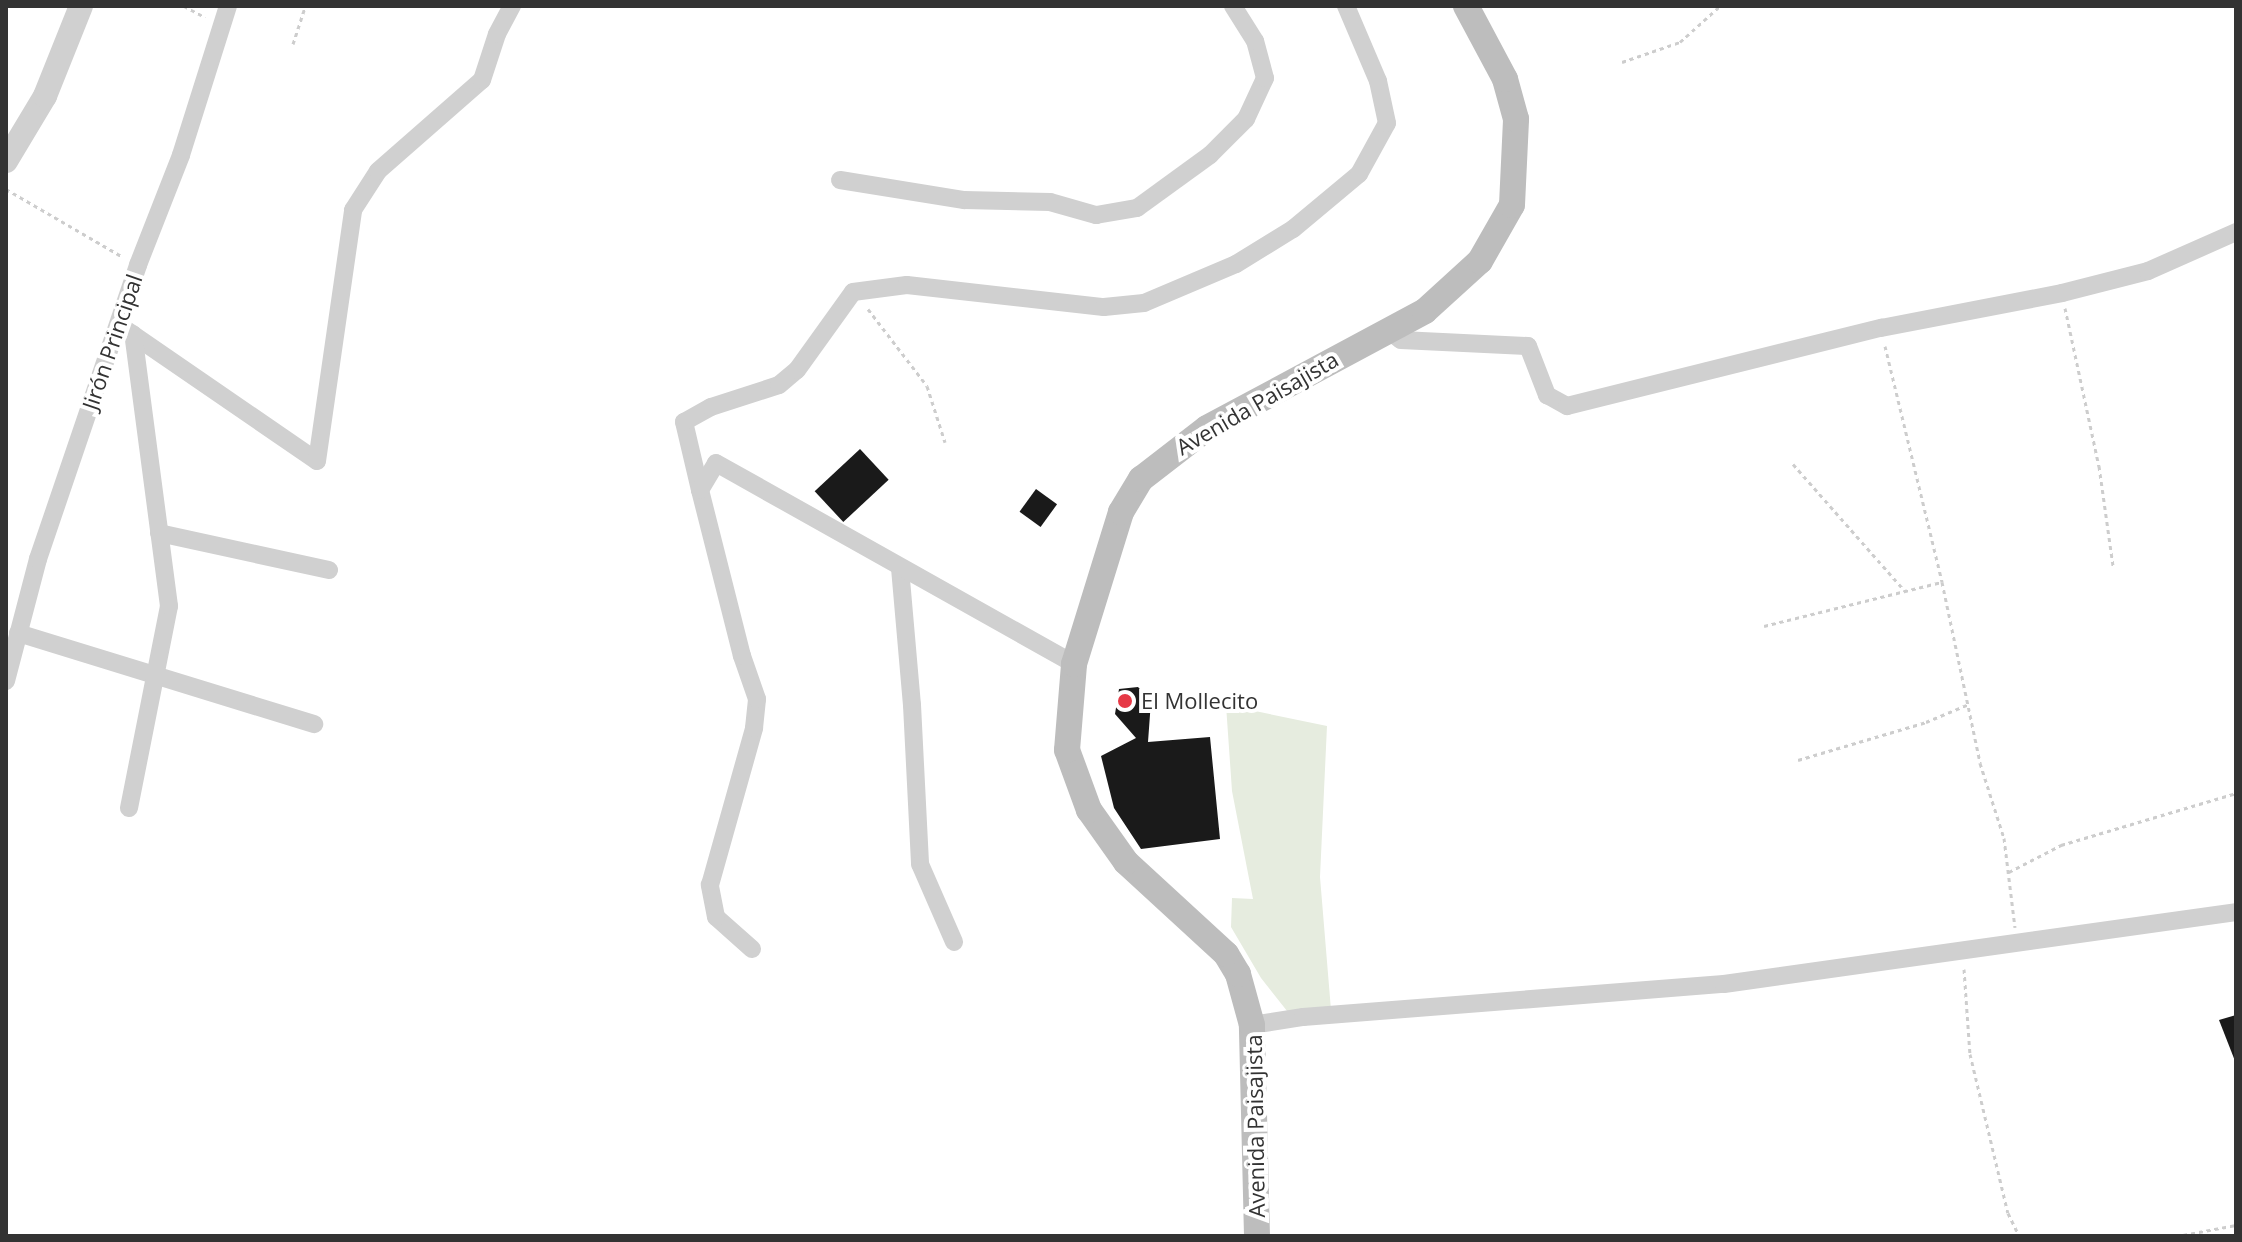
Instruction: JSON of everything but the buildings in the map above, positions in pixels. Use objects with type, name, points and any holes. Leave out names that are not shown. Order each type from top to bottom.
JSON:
[{"type":"main road","name":"Avenida Paisajista","points":[[1257,1236],[1252,1025],[1238,974],[1226,954],[1126,862],[1089,810],[1067,750],[1074,664],[1121,512],[1141,479],[1207,428],[1425,311],[1480,261],[1512,205],[1516,119],[1505,79],[1466,6]]},
{"type":"street","points":[[6,161],[45,96],[81,6]]},
{"type":"street","name":"Jirón Principal","points":[[6,681],[38,559],[126,330],[138,265],[181,155],[228,6]]},
{"type":"street","points":[[126,330],[317,461],[353,210],[378,171],[482,80],[497,34],[512,6]]},
{"type":"street","points":[[840,180],[964,200],[1050,202],[1096,215],[1137,208],[1210,155],[1246,119],[1265,78],[1255,41],[1233,6]]},
{"type":"street","points":[[752,949],[716,917],[710,885],[754,728],[757,699],[742,656],[684,422],[711,407],[779,385],[797,370],[853,292],[907,285],[1104,307],[1144,303],[1236,264],[1293,229],[1359,174],[1387,123],[1378,81],[1346,6]]},
{"type":"street","points":[[1388,330],[1401,340],[1528,346],[1547,395],[1567,406],[1881,328],[2062,293],[2148,271],[2236,232]]},
{"type":"street","points":[[126,330],[169,606],[129,808]]},
{"type":"street","points":[[700,490],[716,463],[1074,664]]},
{"type":"street","points":[[159,533],[329,570]]},
{"type":"street","points":[[900,568],[902,624],[912,705],[920,864],[954,942]]},
{"type":"street","points":[[18,633],[314,724]]},
{"type":"street","points":[[1252,1025],[1303,1017],[1724,984],[2236,912]]},
{"type":"path","points":[[184,6],[223,26]]},
{"type":"path","points":[[293,44],[305,6]]},
{"type":"path","points":[[1622,62],[1680,42],[1720,6]]},
{"type":"path","points":[[6,189],[138,265]]},
{"type":"path","points":[[853,292],[902,349],[927,386],[945,442]]},
{"type":"path","points":[[2062,293],[2087,423],[2099,466],[2113,566]]},
{"type":"path","points":[[1881,328],[1942,582],[1980,763],[2004,838],[2017,943]]},
{"type":"path","points":[[1793,464],[1905,591]]},
{"type":"path","points":[[1764,626],[1942,582]]},
{"type":"path","points":[[1798,760],[1926,722],[1969,704]]},
{"type":"path","points":[[2009,872],[2061,845],[2236,793]]},
{"type":"path","points":[[1962,949],[1970,1054],[2008,1213],[2019,1236]]},
{"type":"path","points":[[2054,1236],[2183,1235],[2236,1225]]},
{"type":"shaded area","points":[[1226,705],[1327,726],[1320,877],[1331,1010],[1291,1016],[1261,978],[1231,927],[1232,898],[1253,899],[1232,791]]},
{"type":"place","name":"El Mollecito","points":[[1125,701]]}]
